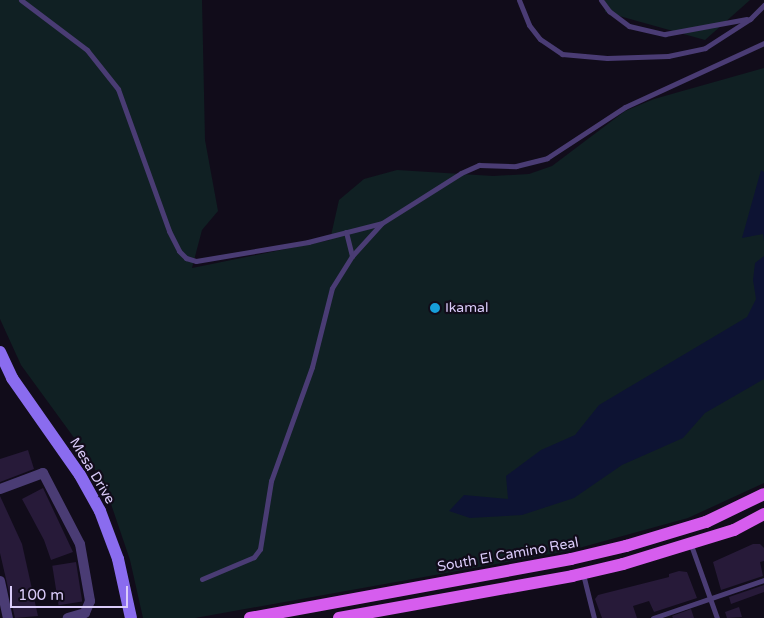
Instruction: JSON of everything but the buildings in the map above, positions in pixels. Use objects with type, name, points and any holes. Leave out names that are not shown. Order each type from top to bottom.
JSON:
[{"type":"main road","name":"Mesa Drive","points":[[0,352],[12,378],[80,475],[100,511],[118,559],[131,618]]},
{"type":"main road","name":"South El Camino Real","points":[[250,618],[572,559],[706,522],[764,494]]},
{"type":"main road","points":[[339,618],[582,574],[691,545],[734,530],[764,514]]},
{"type":"main road","points":[[691,545],[706,522]]},
{"type":"street","points":[[0,489],[44,473],[80,544],[90,601],[85,613],[68,618]]},
{"type":"street","points":[[0,582],[8,618]]},
{"type":"lane","points":[[21,0],[87,50],[118,89],[152,190],[172,238],[186,258],[196,260],[273,248],[382,224]]},
{"type":"lane","points":[[519,0],[529,25],[540,39],[562,54],[608,58],[668,56],[705,48],[750,19],[764,5]]},
{"type":"lane","points":[[601,0],[609,11],[629,26],[665,34],[750,19]]},
{"type":"lane","points":[[202,579],[254,557],[260,550],[271,481],[312,367],[332,288],[352,256],[382,224],[461,172],[479,165],[516,166],[547,158],[625,107],[764,43]]},
{"type":"lane","points":[[346,232],[352,256]]},
{"type":"lane","points":[[691,545],[718,618]]},
{"type":"lane","points":[[582,574],[594,618]]},
{"type":"lane","points":[[653,618],[764,580]]},
{"type":"shaded area","points":[[0,0],[202,0],[205,140],[218,211],[202,230],[192,268],[330,240],[339,200],[364,179],[397,170],[493,176],[529,174],[552,166],[625,111],[654,99],[764,68],[764,483],[688,518],[568,551],[195,618],[143,618],[130,560],[111,504],[91,461],[21,365],[0,319]]},
{"type":"shaded area","points":[[605,0],[750,0],[705,40],[605,12]]},
{"type":"water","points":[[761,170],[764,172],[764,241],[763,234],[742,238]]},
{"type":"water","points":[[764,256],[764,379],[705,413],[683,438],[622,465],[574,498],[522,515],[470,518],[449,511],[464,495],[508,499],[506,476],[541,450],[575,435],[599,405],[747,317],[756,299],[753,280],[755,263]]},
{"type":"place","name":"Ikamal","points":[[435,308]]}]
